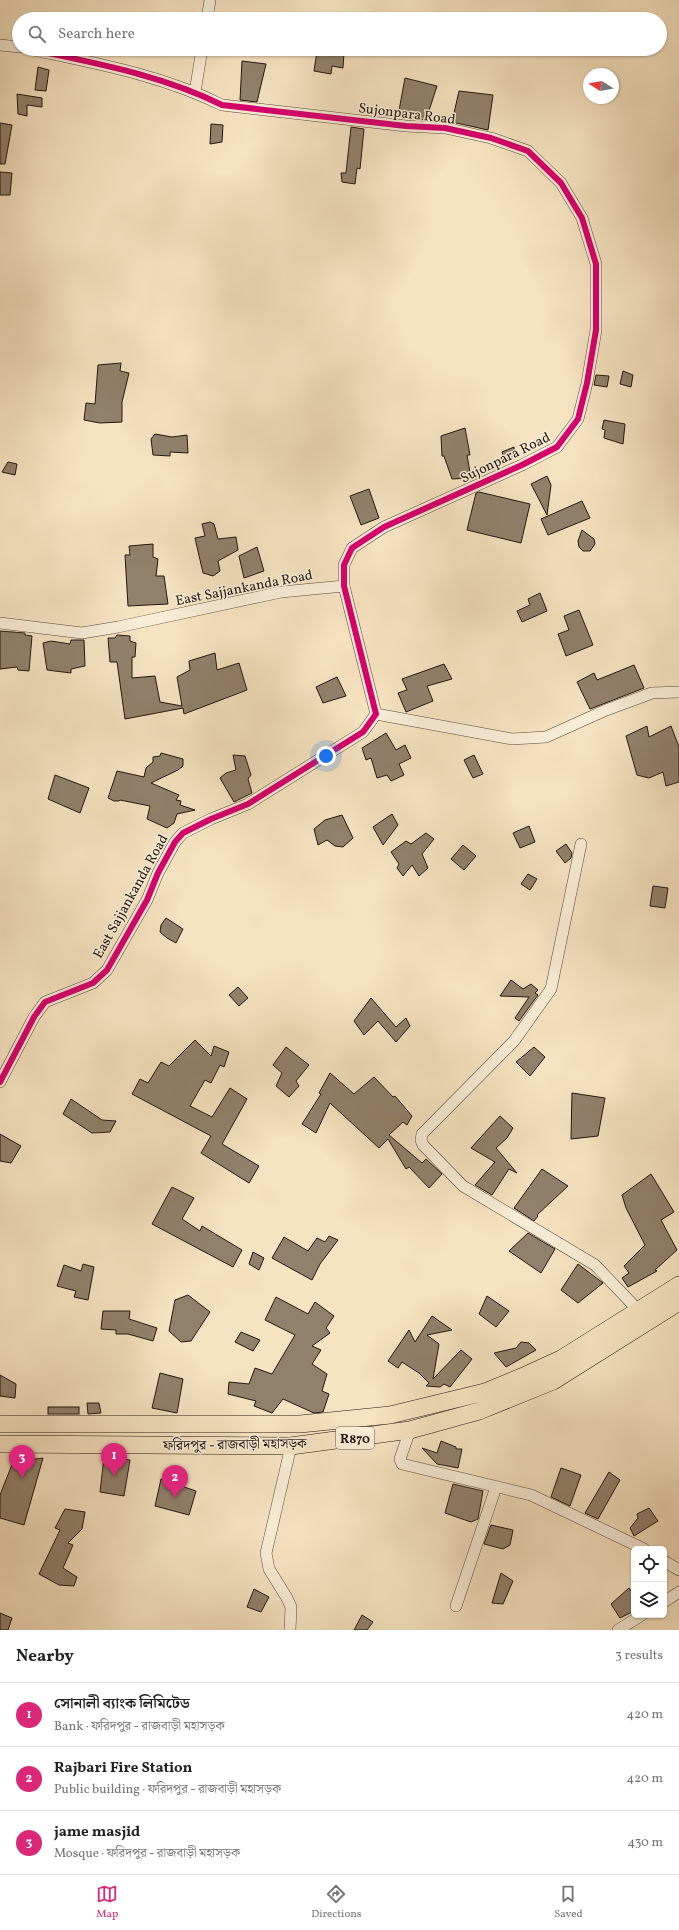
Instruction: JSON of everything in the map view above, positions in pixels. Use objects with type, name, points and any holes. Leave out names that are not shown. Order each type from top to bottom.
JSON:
[{"type":"main road","name":"ফরিদপুর - রাজবাড়ী মহাসড়ক","points":[[0,1424],[300,1424],[390,1415],[485,1392],[526,1375],[561,1359],[679,1286]]},
{"type":"main road","name":"ফরিদপুর - রাজবাড়ী মহাসড়ক","points":[[0,1444],[291,1446],[410,1430],[479,1411],[553,1381],[679,1302]]},
{"type":"street","points":[[208,12],[210,0]]},
{"type":"street","points":[[0,45],[12,46]]},
{"type":"street","name":"Sujonpara Road","points":[[61,56],[106,66],[196,92],[222,105],[406,126],[445,128],[491,138],[528,151],[561,183],[582,218],[596,264],[596,330],[588,383],[578,419],[557,447],[522,465],[384,527],[352,548],[344,565],[344,586]]},
{"type":"street","points":[[196,92],[201,56]]},
{"type":"street","points":[[344,586],[376,714],[512,739],[528,739],[546,737],[606,710],[652,693],[679,692]]},
{"type":"street","name":"East Sajjankanda Road","points":[[0,623],[82,632],[118,627],[281,592],[344,586]]},
{"type":"street","name":"East Sajjankanda Road","points":[[0,1082],[34,1017],[46,1002],[93,983],[107,970],[147,900],[158,873],[175,842],[183,834],[211,819],[248,804],[291,778],[363,732],[376,714]]},
{"type":"street","points":[[581,844],[551,989],[514,1041],[422,1134],[421,1140],[423,1145],[463,1186],[595,1265],[638,1311]]},
{"type":"street","points":[[410,1430],[400,1459],[402,1464],[531,1495],[638,1546]]},
{"type":"street","points":[[290,1630],[291,1607],[270,1569],[266,1553],[291,1446]]},
{"type":"street","points":[[456,1606],[496,1487]]},
{"type":"street","points":[[667,1563],[679,1570]]},
{"type":"street","points":[[667,1600],[679,1592]]},
{"type":"street","points":[[618,1630],[637,1618]]},
{"type":"building","points":[[316,56],[344,56],[343,68],[332,66],[331,74],[314,71]]},
{"type":"building","points":[[242,61],[266,64],[257,102],[240,100]]},
{"type":"building","points":[[38,67],[49,70],[46,91],[35,90]]},
{"type":"building","points":[[405,78],[437,86],[426,120],[398,116]]},
{"type":"building","points":[[459,91],[493,95],[488,130],[452,122]]},
{"type":"building","points":[[17,94],[42,98],[42,107],[27,105],[27,116],[18,114]]},
{"type":"building","points":[[0,123],[12,125],[5,164],[0,164]]},
{"type":"building","points":[[211,124],[223,125],[222,142],[210,144]]},
{"type":"building","points":[[351,127],[364,129],[360,169],[357,168],[355,184],[342,182],[341,173],[346,173]]},
{"type":"building","points":[[0,172],[12,173],[10,195],[0,195]]},
{"type":"building","points":[[121,363],[120,371],[129,373],[122,402],[122,422],[100,423],[84,420],[86,403],[95,404],[98,365]]},
{"type":"building","points":[[623,371],[633,375],[631,387],[620,384]]},
{"type":"building","points":[[596,375],[609,376],[607,387],[594,385]]},
{"type":"building","points":[[604,420],[625,424],[623,444],[604,438],[605,430],[602,429]]},
{"type":"building","points":[[465,428],[470,455],[467,455],[471,478],[452,479],[444,456],[442,456],[441,436]]},
{"type":"building","points":[[155,434],[172,437],[187,435],[188,453],[170,452],[170,456],[153,455],[151,439]]},
{"type":"building","points":[[514,447],[515,457],[505,461],[502,452]]},
{"type":"building","points":[[8,462],[17,464],[15,475],[2,472]]},
{"type":"building","points":[[547,476],[551,485],[547,515],[531,484]]},
{"type":"building","points":[[369,489],[379,518],[361,525],[350,496]]},
{"type":"building","points":[[479,492],[530,504],[521,543],[467,530],[476,493]]},
{"type":"building","points":[[582,501],[590,518],[548,535],[541,519]]},
{"type":"building","points":[[210,522],[214,524],[218,539],[236,537],[238,550],[218,561],[220,571],[213,576],[203,573],[195,538],[205,536],[202,524]]},
{"type":"building","points":[[582,530],[594,539],[595,544],[590,551],[583,551],[579,547],[578,541]]},
{"type":"building","points":[[153,544],[153,557],[158,559],[156,576],[164,576],[168,604],[128,606],[125,555],[130,555],[129,546]]},
{"type":"building","points":[[257,547],[264,571],[244,578],[239,556]]},
{"type":"building","points":[[540,593],[547,611],[522,622],[517,611],[530,605],[528,599]]},
{"type":"building","points":[[579,610],[593,645],[566,656],[558,634],[569,630],[564,616]]},
{"type":"building","points":[[0,631],[25,633],[25,635],[32,636],[29,671],[18,670],[17,667],[0,669]]},
{"type":"building","points":[[117,635],[130,636],[130,641],[136,643],[135,657],[132,657],[132,678],[155,676],[160,702],[182,706],[177,677],[190,670],[189,661],[215,653],[217,670],[239,663],[247,690],[184,714],[183,708],[125,719],[117,662],[110,662],[108,638],[115,638]]},
{"type":"building","points":[[71,640],[84,640],[85,666],[71,669],[71,673],[47,670],[43,643],[51,641],[70,644]]},
{"type":"building","points":[[444,664],[452,679],[427,686],[433,701],[406,712],[398,693],[407,690],[402,679]]},
{"type":"building","points":[[634,665],[644,688],[590,709],[577,682],[594,673],[597,680]]},
{"type":"building","points":[[337,677],[346,696],[323,703],[316,687]]},
{"type":"building","points":[[647,726],[649,737],[671,726],[679,747],[679,782],[666,786],[663,772],[649,778],[637,775],[626,736]]},
{"type":"building","points":[[386,733],[396,750],[405,745],[411,758],[399,764],[404,775],[391,781],[387,775],[377,778],[371,758],[366,760],[362,748]]},
{"type":"building","points":[[161,753],[183,759],[183,766],[151,783],[179,795],[176,800],[181,801],[180,805],[195,810],[177,814],[174,823],[167,828],[147,819],[150,806],[120,800],[114,801],[108,798],[117,771],[144,777],[146,768],[153,762],[153,757],[160,756]]},
{"type":"building","points":[[233,755],[245,756],[251,775],[248,779],[252,793],[234,802],[220,778],[226,773],[236,770]]},
{"type":"building","points":[[474,755],[483,774],[473,778],[464,760]]},
{"type":"building","points":[[55,775],[89,788],[80,813],[48,799]]},
{"type":"building","points":[[392,814],[398,825],[383,845],[373,827]]},
{"type":"building","points":[[342,815],[353,838],[343,847],[335,846],[327,840],[318,845],[314,829],[325,820]]},
{"type":"building","points":[[529,826],[535,842],[520,848],[513,833]]},
{"type":"building","points":[[426,833],[434,839],[422,854],[428,868],[419,876],[412,865],[403,876],[397,868],[399,864],[391,852],[406,841],[411,844]]},
{"type":"building","points":[[566,844],[572,853],[571,858],[565,863],[556,851]]},
{"type":"building","points":[[463,845],[476,856],[464,870],[451,859]]},
{"type":"building","points":[[528,874],[537,879],[530,890],[521,884]]},
{"type":"building","points":[[653,886],[668,888],[665,908],[650,906]]},
{"type":"building","points":[[166,918],[183,929],[176,943],[160,932],[161,925]]},
{"type":"building","points":[[511,980],[523,989],[531,984],[538,990],[535,993],[538,995],[519,1021],[515,1018],[529,997],[500,996]]},
{"type":"building","points":[[238,987],[248,998],[239,1006],[229,995]]},
{"type":"building","points":[[371,998],[396,1027],[406,1018],[410,1026],[396,1042],[378,1021],[364,1035],[354,1021]]},
{"type":"building","points":[[195,1040],[211,1056],[214,1046],[229,1052],[224,1067],[220,1065],[211,1083],[205,1080],[190,1106],[212,1117],[230,1088],[247,1099],[222,1144],[259,1166],[249,1183],[201,1153],[211,1136],[132,1094],[140,1079],[148,1083],[161,1062],[169,1066]]},
{"type":"building","points":[[286,1047],[309,1065],[296,1081],[299,1086],[289,1097],[276,1086],[282,1073],[273,1065]]},
{"type":"building","points":[[534,1047],[545,1057],[530,1076],[516,1062]]},
{"type":"building","points":[[330,1073],[354,1094],[374,1077],[393,1097],[395,1096],[412,1116],[407,1125],[403,1122],[389,1135],[422,1163],[426,1159],[442,1174],[429,1188],[409,1167],[406,1169],[388,1139],[379,1148],[330,1103],[316,1133],[302,1124],[321,1094],[319,1093]]},
{"type":"building","points":[[572,1093],[605,1098],[598,1136],[571,1139]]},
{"type":"building","points":[[71,1099],[102,1120],[116,1121],[110,1132],[92,1133],[63,1114]]},
{"type":"building","points":[[500,1116],[513,1128],[507,1138],[496,1148],[517,1173],[509,1169],[492,1195],[475,1185],[495,1162],[471,1148]]},
{"type":"building","points":[[0,1134],[21,1146],[11,1163],[0,1161]]},
{"type":"building","points":[[542,1169],[568,1186],[537,1215],[538,1216],[534,1221],[514,1208]]},
{"type":"building","points":[[651,1174],[674,1212],[661,1220],[677,1250],[655,1270],[657,1271],[628,1287],[622,1278],[629,1273],[624,1266],[645,1245],[626,1208],[622,1195]]},
{"type":"building","points":[[172,1187],[194,1198],[182,1219],[200,1231],[202,1226],[242,1250],[233,1267],[152,1224]]},
{"type":"building","points":[[528,1233],[555,1249],[541,1273],[509,1251]]},
{"type":"building","points":[[329,1236],[338,1240],[320,1264],[312,1280],[272,1258],[284,1237],[308,1251],[317,1238],[325,1242]]},
{"type":"building","points":[[253,1252],[264,1258],[259,1270],[249,1264]]},
{"type":"building","points":[[83,1264],[94,1267],[88,1300],[74,1297],[76,1291],[57,1286],[64,1265],[81,1271]]},
{"type":"building","points":[[578,1264],[603,1283],[578,1303],[561,1290]]},
{"type":"building","points":[[188,1295],[210,1312],[191,1341],[181,1342],[169,1331],[175,1300]]},
{"type":"building","points":[[487,1296],[509,1311],[496,1327],[479,1314]]},
{"type":"building","points":[[276,1297],[308,1314],[315,1302],[334,1316],[326,1328],[330,1333],[312,1346],[321,1350],[312,1364],[327,1374],[322,1391],[329,1394],[323,1412],[314,1413],[283,1399],[272,1413],[254,1406],[256,1401],[228,1394],[229,1382],[249,1384],[255,1368],[272,1374],[295,1335],[265,1320]]},
{"type":"building","points":[[103,1311],[130,1311],[129,1319],[157,1328],[153,1341],[128,1334],[116,1334],[116,1330],[101,1329]]},
{"type":"building","points":[[432,1316],[452,1330],[427,1335],[439,1344],[433,1379],[461,1350],[472,1359],[450,1387],[444,1384],[440,1387],[426,1386],[429,1383],[419,1373],[402,1362],[398,1368],[388,1361],[409,1330],[415,1342]]},
{"type":"building","points":[[241,1332],[260,1340],[253,1351],[235,1342]]},
{"type":"building","points":[[521,1342],[529,1343],[536,1350],[506,1367],[494,1353],[516,1348]]},
{"type":"building","points":[[160,1373],[183,1379],[177,1413],[152,1408]]},
{"type":"building","points":[[0,1375],[16,1384],[15,1398],[0,1396]]},
{"type":"building","points":[[87,1403],[99,1403],[101,1413],[88,1414]]},
{"type":"building","points":[[48,1407],[79,1407],[79,1414],[48,1414]]},
{"type":"building","points":[[441,1441],[456,1447],[456,1449],[462,1449],[458,1468],[437,1464],[422,1448],[437,1453]]},
{"type":"building","points":[[104,1457],[130,1460],[124,1496],[100,1492]]},
{"type":"building","points":[[43,1458],[24,1525],[0,1518],[0,1495],[13,1462]]},
{"type":"building","points":[[561,1468],[581,1475],[570,1506],[551,1497]]},
{"type":"building","points":[[609,1472],[620,1480],[598,1519],[585,1513]]},
{"type":"building","points":[[161,1479],[196,1491],[189,1515],[155,1506]]},
{"type":"building","points":[[453,1484],[483,1491],[478,1519],[471,1522],[445,1513]]},
{"type":"building","points":[[649,1508],[658,1521],[634,1536],[630,1528],[638,1518],[637,1514]]},
{"type":"building","points":[[65,1509],[85,1512],[82,1529],[68,1543],[73,1545],[63,1568],[77,1577],[74,1586],[59,1585],[39,1574],[60,1530],[55,1528]]},
{"type":"building","points":[[491,1525],[513,1530],[510,1545],[503,1549],[484,1544]]},
{"type":"building","points":[[501,1573],[513,1581],[503,1604],[492,1603]]},
{"type":"building","points":[[629,1588],[631,1591],[631,1612],[620,1618],[611,1604]]},
{"type":"building","points":[[254,1589],[269,1597],[261,1612],[247,1607]]},
{"type":"building","points":[[0,1613],[12,1618],[8,1630],[0,1630]]},
{"type":"building","points":[[362,1615],[373,1622],[367,1630],[354,1630]]},
{"type":"cycle path","points":[[0,1082],[34,1017],[45,1002],[93,983],[107,970],[147,900],[158,873],[175,842],[183,833],[211,819],[248,804],[363,732],[376,714],[344,586],[344,565],[352,548],[384,527],[522,465],[557,447],[578,419],[587,383],[596,330],[596,264],[582,218],[561,183],[528,151],[491,138],[445,128],[406,126],[222,105],[152,78],[61,56]]},
{"type":"place","name":"সোনালী ব্যাংক লিমিটেড","points":[[114,1476]]},
{"type":"place","name":"jame masjid","points":[[22,1478]]},
{"type":"place","name":"Rajbari Fire Station","points":[[175,1498]]}]
